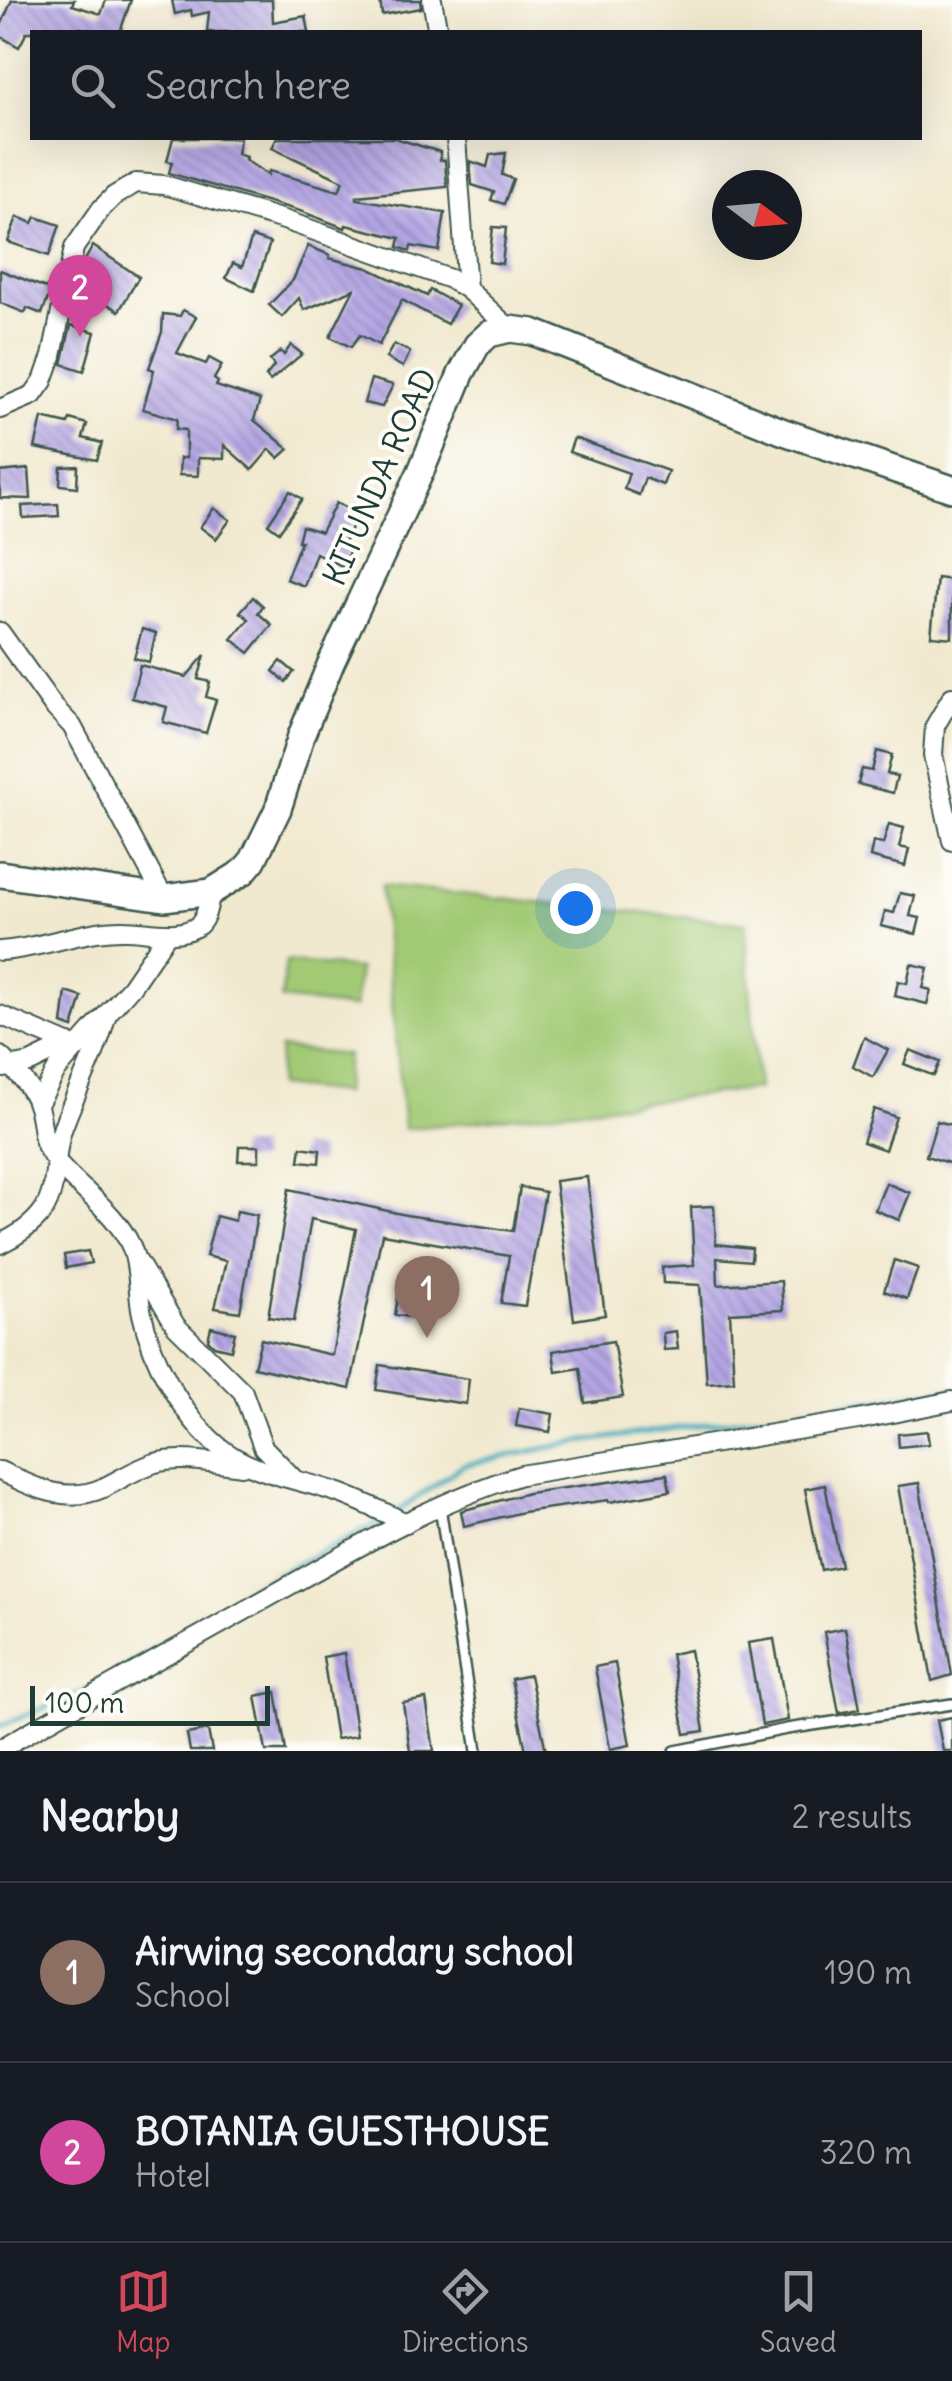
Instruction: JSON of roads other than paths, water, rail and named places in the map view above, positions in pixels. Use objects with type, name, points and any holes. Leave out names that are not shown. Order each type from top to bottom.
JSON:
[{"type":"street","points":[[432,0],[438,30]]},
{"type":"street","points":[[456,140],[468,288]]},
{"type":"street","points":[[1,408],[33,396],[43,381],[52,356],[74,248],[101,209],[136,183],[164,185],[284,220],[399,260],[468,288],[510,329],[533,332],[784,432],[952,489]]},
{"type":"street","name":"KITUNDA ROAD","points":[[212,892],[243,872],[264,838],[331,662],[477,344],[489,334],[510,329]]},
{"type":"street","points":[[0,632],[72,726],[164,898]]},
{"type":"street","points":[[952,697],[934,726],[933,755],[952,841]]},
{"type":"street","points":[[0,874],[164,898],[212,892],[197,927],[168,933],[104,931],[0,951]]},
{"type":"street","points":[[168,933],[106,1017],[72,1046],[46,1084],[38,1104],[40,1130],[55,1160],[114,1217],[176,1326],[243,1392],[264,1447],[294,1480]]},
{"type":"street","points":[[0,1015],[72,1046]]},
{"type":"street","points":[[0,1244],[43,1211],[52,1191],[62,1128],[88,1073],[106,1017]]},
{"type":"street","points":[[4,1063],[46,1057],[72,1046]]},
{"type":"street","points":[[4,1063],[38,1104]]},
{"type":"street","points":[[136,1258],[145,1325],[178,1396],[196,1426],[248,1466]]},
{"type":"street","points":[[5,1748],[440,1504],[520,1474],[858,1420],[952,1401]]},
{"type":"street","points":[[0,1471],[45,1492],[68,1496],[98,1490],[158,1462],[248,1466],[359,1500],[406,1523]]},
{"type":"lane","points":[[440,1504],[477,1751]]},
{"type":"lane","points":[[675,1751],[787,1728],[952,1704]]},
{"type":"waterway","points":[[398,1511],[463,1465],[572,1443],[952,1389]]},
{"type":"waterway","points":[[116,1673],[246,1590],[384,1520]]},
{"type":"waterway","points":[[0,1726],[85,1691]]},
{"type":"place","name":"BOTANIA GUESTHOUSE","points":[[80,337]]},
{"type":"place","name":"Airwing secondary school","points":[[427,1338]]}]
